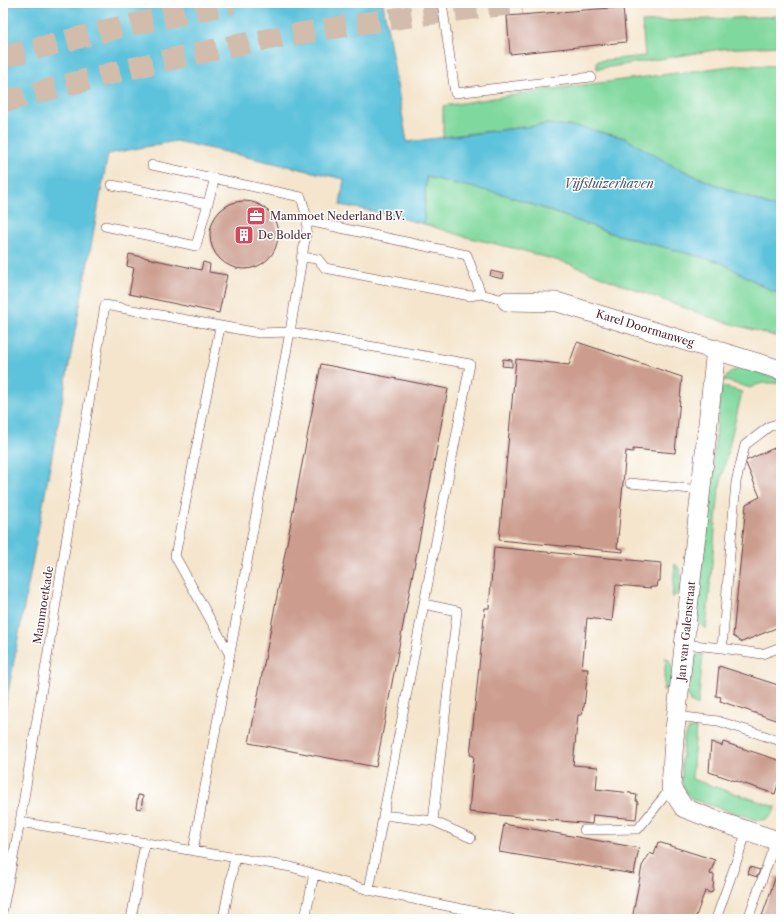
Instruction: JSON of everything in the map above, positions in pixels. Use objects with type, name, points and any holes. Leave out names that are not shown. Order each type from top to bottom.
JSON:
[{"type":"street","name":"Karel Doormanweg","points":[[507,301],[557,302],[716,349],[781,370]]},
{"type":"street","name":"Jan van Galenstraat","points":[[671,788],[676,716],[716,349]]},
{"type":"street","points":[[671,788],[684,808],[779,841]]},
{"type":"lane","points":[[442,3],[455,93],[591,77]]},
{"type":"lane","points":[[152,165],[301,196],[308,221],[290,332],[193,851]]},
{"type":"lane","points":[[105,226],[196,246],[215,178]]},
{"type":"lane","points":[[112,185],[208,204]]},
{"type":"lane","points":[[308,221],[467,254],[481,294]]},
{"type":"lane","points":[[301,257],[318,259],[325,268],[470,296],[481,294],[507,301]]},
{"type":"lane","name":"Mammoetkade","points":[[3,909],[20,822],[105,305],[220,327]]},
{"type":"lane","points":[[230,655],[175,556],[220,327],[259,334],[290,332],[470,364],[369,890]]},
{"type":"lane","points":[[722,648],[736,482],[745,445],[770,426],[781,423]]},
{"type":"lane","points":[[630,483],[701,490]]},
{"type":"lane","points":[[424,604],[457,611],[433,821]]},
{"type":"lane","points":[[684,644],[762,654],[781,647]]},
{"type":"lane","points":[[676,716],[718,721],[781,741]]},
{"type":"lane","points":[[584,830],[638,829],[671,788]]},
{"type":"lane","points":[[383,815],[433,821],[471,838]]},
{"type":"lane","points":[[20,822],[291,867],[369,890],[511,919]]},
{"type":"lane","points":[[716,919],[747,831]]},
{"type":"lane","points":[[748,919],[779,841]]},
{"type":"lane","points":[[131,919],[145,843]]},
{"type":"lane","points":[[223,919],[235,858]]},
{"type":"lane","points":[[305,919],[314,874]]},
{"type":"green space","points":[[781,16],[781,46],[721,49],[597,69],[597,61],[645,56],[642,22]]},
{"type":"green space","points":[[739,65],[781,66],[781,210],[709,182],[673,166],[625,138],[579,127],[548,124],[443,137],[443,106],[552,89]]},
{"type":"green space","points":[[426,177],[506,195],[611,233],[720,262],[772,291],[781,293],[781,338],[715,319],[570,264],[517,249],[466,237],[424,224]]},
{"type":"green space","points":[[745,368],[781,380],[781,384],[765,383],[750,388],[723,380],[732,371]]},
{"type":"green space","points":[[721,386],[742,392],[719,489],[706,629],[696,621]]},
{"type":"green space","points":[[675,564],[680,570],[681,581],[679,592],[672,598]]},
{"type":"green space","points":[[703,654],[698,706],[690,702],[688,696],[694,656]]},
{"type":"green space","points":[[666,657],[671,663],[672,678],[671,685],[663,691]]},
{"type":"green space","points":[[696,727],[692,779],[776,807],[770,817],[767,819],[757,820],[694,800],[687,794],[682,781],[683,743],[686,733],[690,729]]},
{"type":"water","name":"Vijfsluizerhaven","points":[[3,3],[383,3],[407,142],[548,124],[579,127],[625,138],[673,166],[709,182],[781,210],[781,293],[772,291],[720,262],[611,233],[506,195],[426,177],[424,224],[377,212],[340,205],[344,179],[176,141],[108,154],[3,720]]},
{"type":"building","points":[[623,7],[626,42],[510,54],[507,16]]},
{"type":"building","name":"De Bolder","points":[[237,201],[251,201],[263,206],[273,216],[278,228],[278,242],[273,254],[263,264],[251,269],[237,269],[225,264],[215,254],[210,242],[210,228],[215,216],[225,206]]},
{"type":"building","points":[[129,254],[201,270],[203,262],[210,264],[209,272],[227,275],[219,313],[129,294],[134,268],[127,266]]},
{"type":"building","points":[[491,271],[504,274],[503,279],[490,276]]},
{"type":"building","points":[[577,342],[682,377],[675,453],[633,449],[633,452],[626,451],[617,548],[623,549],[623,552],[499,540],[516,359],[569,365]]},
{"type":"building","points":[[503,359],[512,360],[512,367],[502,366]]},
{"type":"building","points":[[321,364],[448,389],[376,767],[249,743]]},
{"type":"building","points":[[781,445],[781,626],[742,642],[733,636],[746,504],[760,497],[745,461]]},
{"type":"building","points":[[494,547],[661,563],[660,581],[658,581],[657,587],[651,588],[616,585],[612,621],[587,618],[582,669],[588,669],[584,707],[582,715],[578,715],[573,765],[598,767],[596,789],[637,795],[636,801],[638,802],[636,819],[593,815],[592,824],[469,812],[474,756],[470,755],[485,608],[489,608]]},
{"type":"building","points":[[719,666],[781,686],[781,722],[720,701],[721,697],[716,696]]},
{"type":"building","points":[[711,742],[722,746],[723,742],[781,761],[781,775],[775,794],[709,772]]},
{"type":"building","points":[[138,795],[143,796],[141,809],[136,808]]},
{"type":"building","points":[[504,824],[639,848],[634,874],[499,852]]},
{"type":"building","points":[[658,842],[715,860],[710,874],[714,875],[713,890],[711,893],[705,891],[695,919],[632,919],[642,866],[650,853],[654,855]]},
{"type":"building","points":[[750,867],[760,870],[757,877],[748,874]]},
{"type":"building","points":[[776,876],[781,878],[781,919],[761,919]]},
{"type":"tunnel","points":[[3,57],[112,29],[233,3]]},
{"type":"tunnel","points":[[3,102],[149,64],[223,48],[325,29],[522,3]]},
{"type":"place","name":"Mammoet Nederland B.V.","points":[[256,216]]},
{"type":"place","name":"De Bolder","points":[[244,235]]}]
